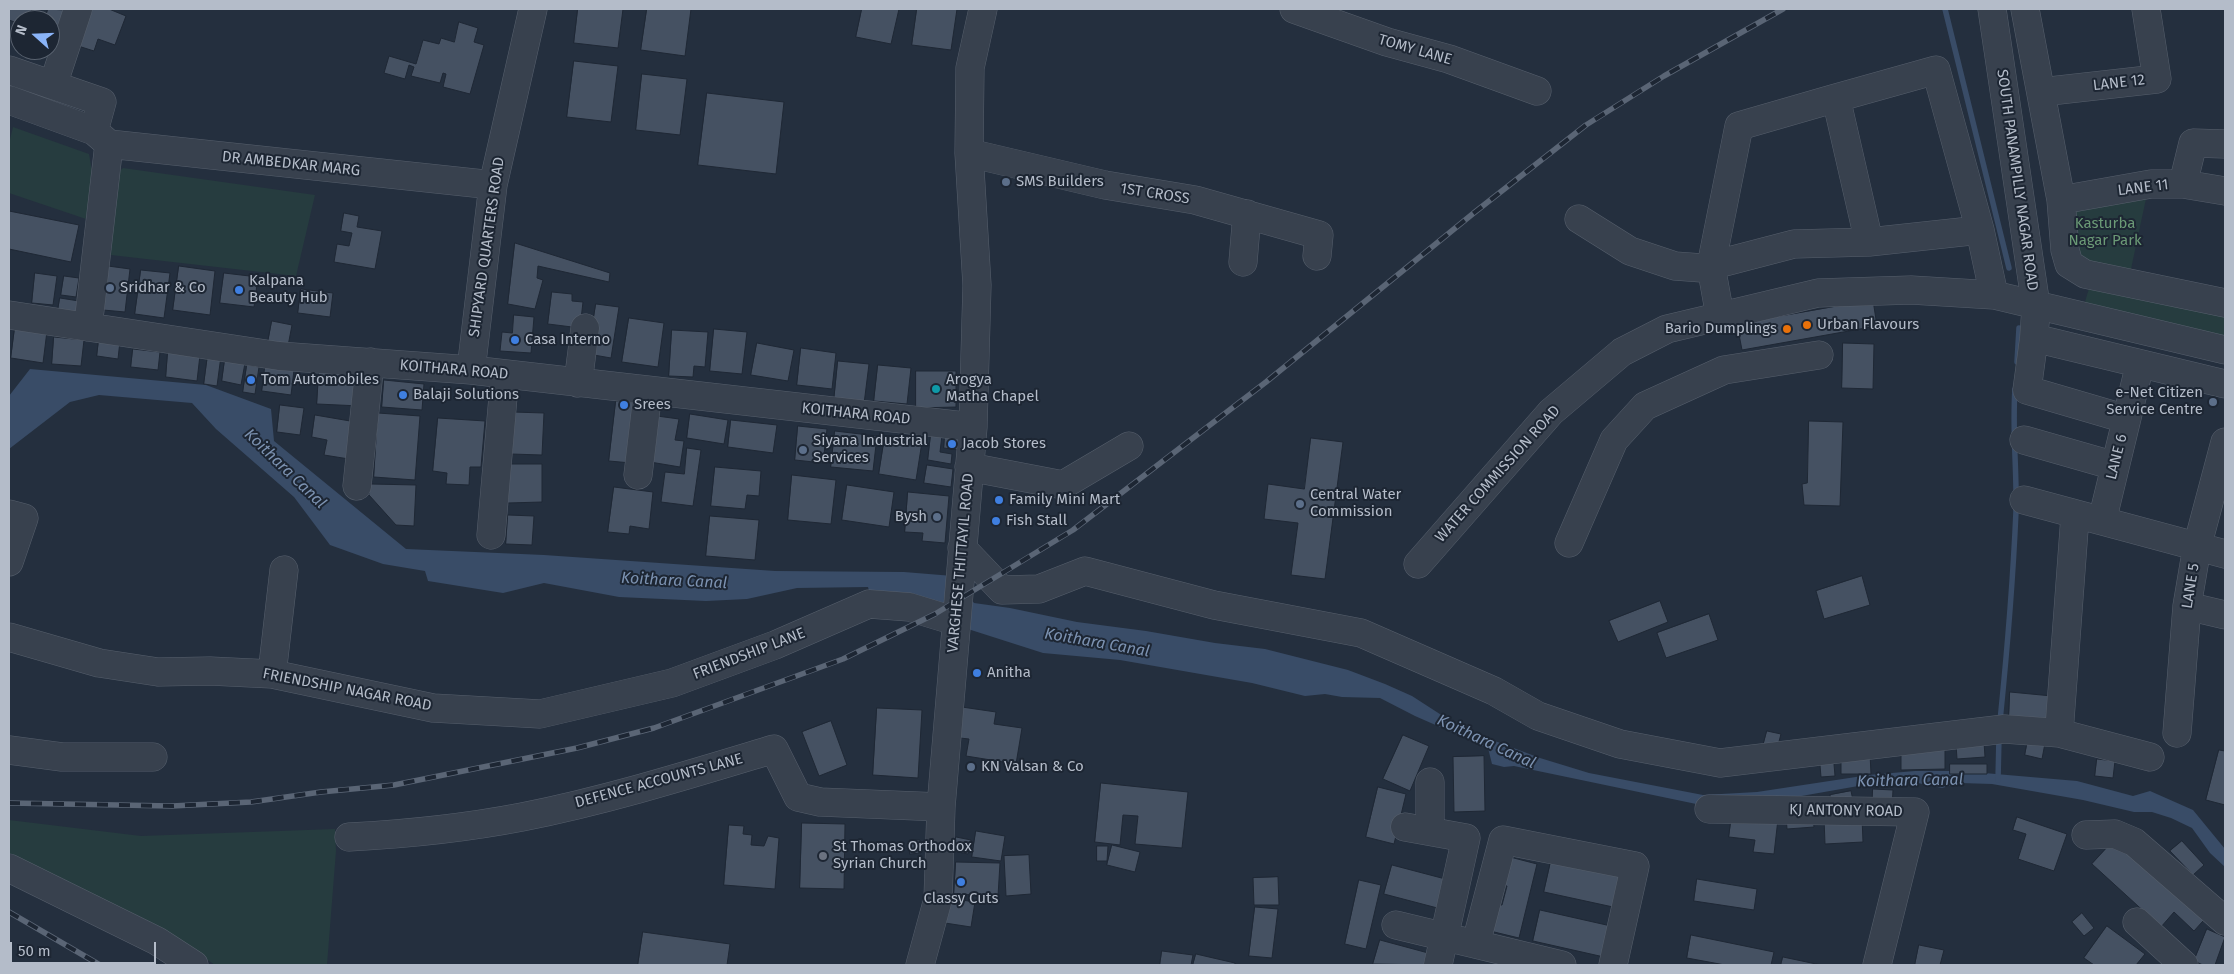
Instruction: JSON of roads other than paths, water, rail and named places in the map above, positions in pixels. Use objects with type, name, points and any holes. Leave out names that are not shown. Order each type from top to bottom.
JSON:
[{"type":"street","points":[[53,85],[78,9]]},
{"type":"street","name":"SHIPYARD QUARTERS ROAD","points":[[471,370],[493,185],[533,9]]},
{"type":"street","name":"VARGHESE THITTAYIL ROAD","points":[[920,965],[938,899],[941,807],[955,621],[973,427],[977,285],[969,153],[970,68],[983,9]]},
{"type":"street","name":"TOMY LANE","points":[[1294,9],[1387,42],[1449,59],[1537,91]]},
{"type":"street","name":"SOUTH PANAMPILLY NAGAR ROAD","points":[[1992,9],[2036,306],[2225,350]]},
{"type":"street","points":[[2026,9],[2061,200],[2069,264],[2085,274],[2225,303]]},
{"type":"street","name":"LANE 12","points":[[2041,92],[2157,78],[2146,9]]},
{"type":"street","points":[[9,70],[102,102],[102,138],[88,327]]},
{"type":"street","points":[[1720,316],[1711,266],[1739,126],[1936,70],[1980,230],[1994,296]]},
{"type":"street","points":[[1836,98],[1869,242]]},
{"type":"street","name":"DR AMBEDKAR MARG","points":[[9,100],[102,138],[493,185]]},
{"type":"street","points":[[2183,184],[2193,143],[2225,144]]},
{"type":"street","name":"1ST CROSS","points":[[969,153],[1106,186],[1195,200],[1319,235],[1317,256]]},
{"type":"street","name":"LANE 11","points":[[2061,200],[2152,184],[2183,184],[2225,190]]},
{"type":"street","points":[[1243,262],[1246,214]]},
{"type":"street","points":[[1579,219],[1630,251],[1675,266],[1702,268],[1794,244],[1869,242],[1980,230]]},
{"type":"street","points":[[2072,313],[2085,274]]},
{"type":"street","name":"WATER COMMISSION ROAD","points":[[1418,564],[1551,412],[1622,352],[1667,329],[1818,293],[1911,290],[1994,296],[2036,306]]},
{"type":"street","points":[[2036,306],[2027,390],[2126,419]]},
{"type":"street","name":"KOITHARA ROAD","points":[[9,315],[279,356],[471,370],[973,427]]},
{"type":"street","points":[[578,383],[585,328]]},
{"type":"street","points":[[2034,338],[2225,384]]},
{"type":"street","points":[[1569,543],[1614,440],[1645,406],[1724,370],[1819,355]]},
{"type":"street","points":[[357,486],[370,362]]},
{"type":"street","name":"LANE 6","points":[[2102,521],[2140,364]]},
{"type":"street","points":[[491,535],[505,374]]},
{"type":"street","points":[[638,475],[648,391]]},
{"type":"street","points":[[2024,440],[2115,466]]},
{"type":"street","name":"LANE 5","points":[[2177,732],[2187,606],[2197,547],[2225,442]]},
{"type":"street","points":[[970,467],[1063,485],[1129,446]]},
{"type":"street","points":[[2024,500],[2075,516],[2102,521],[2225,554]]},
{"type":"street","points":[[9,562],[16,516]]},
{"type":"street","points":[[2059,733],[2075,516]]},
{"type":"street","points":[[962,548],[1002,590],[1039,589],[1085,571],[1214,605],[1361,633],[1494,691],[1538,716],[1620,744],[1720,763],[2004,729],[2059,733],[2150,757]]},
{"type":"street","points":[[272,674],[284,570]]},
{"type":"street","name":"FRIENDSHIP LANE","points":[[540,714],[672,683],[775,645],[869,604],[909,607],[955,621]]},
{"type":"street","points":[[2187,606],[2225,615]]},
{"type":"street","name":"FRIENDSHIP NAGAR ROAD","points":[[9,636],[99,663],[158,672],[210,671],[272,674],[433,708],[540,714]]},
{"type":"street","name":"DEFENCE ACCOUNTS LANE","points":[[349,837],[410,834],[522,817],[629,792],[774,749],[798,797],[820,802],[941,807]]},
{"type":"street","points":[[9,750],[62,757],[153,757]]},
{"type":"street","points":[[1430,782],[1418,829],[1466,838],[1446,936],[1438,965]]},
{"type":"street","name":"KJ ANTONY ROAD","points":[[1709,809],[1915,812],[1877,965]]},
{"type":"street","points":[[2086,835],[2116,834],[2134,842],[2225,921]]},
{"type":"street","points":[[1476,943],[1503,840],[1635,866],[1613,965]]},
{"type":"street","points":[[9,868],[157,941],[194,965]]},
{"type":"street","points":[[2137,922],[2184,965]]},
{"type":"street","points":[[1396,925],[1562,965]]},
{"type":"water","name":"Koithara Canal","points":[[30,369],[206,385],[271,409],[274,441],[406,549],[544,555],[775,571],[904,572],[953,576],[974,603],[1010,608],[1077,622],[1265,649],[1348,670],[1412,696],[1446,718],[1479,735],[1540,758],[1589,773],[1703,795],[1757,792],[1869,775],[1915,771],[1961,771],[2077,781],[2133,796],[2150,791],[2193,810],[2225,849],[2225,867],[2210,853],[2192,828],[2171,818],[2152,812],[2134,812],[2083,800],[1992,784],[1960,783],[1942,788],[1913,782],[1864,785],[1790,798],[1701,805],[1514,766],[1504,767],[1492,764],[1488,748],[1415,716],[1380,698],[1342,697],[1325,694],[1305,696],[1252,683],[1120,660],[1043,653],[871,598],[868,587],[797,588],[747,599],[706,601],[619,597],[544,583],[503,593],[428,581],[425,571],[383,564],[330,545],[294,497],[216,429],[192,403],[99,395],[70,402],[9,449],[9,396]]},
{"type":"waterway","points":[[1945,9],[2009,268]]},
{"type":"waterway","points":[[2017,362],[2019,328]]},
{"type":"waterway","points":[[2000,721],[2010,616],[2016,511],[2015,389]]},
{"type":"waterway","points":[[1998,780],[1999,737]]},
{"type":"railway","points":[[9,803],[172,806],[251,802],[321,792],[394,785],[577,748],[654,728],[843,659],[935,614],[1073,530],[1266,382],[1475,212],[1586,125],[1664,76],[1783,9]]},
{"type":"railway","points":[[9,912],[100,965]]},
{"type":"place","name":"SMS Builders","points":[[1006,182]]},
{"type":"place","name":"Sridhar & Co","points":[[110,288]]},
{"type":"place","name":"Kalpana Beauty Hub","points":[[239,290]]},
{"type":"place","name":"Urban Flavours","points":[[1807,325]]},
{"type":"place","name":"Bario Dumplings","points":[[1787,329]]},
{"type":"place","name":"Casa Interno","points":[[515,340]]},
{"type":"place","name":"Tom Automobiles","points":[[251,380]]},
{"type":"place","name":"Arogya Matha Chapel","points":[[936,389]]},
{"type":"place","name":"Balaji Solutions","points":[[403,395]]},
{"type":"place","name":"e-Net Citizen Service Centre","points":[[2213,402]]},
{"type":"place","name":"Srees","points":[[624,405]]},
{"type":"place","name":"Jacob Stores","points":[[952,444]]},
{"type":"place","name":"Siyana Industrial Services","points":[[803,450]]},
{"type":"place","name":"Family Mini Mart","points":[[999,500]]},
{"type":"place","name":"Central Water Commission","points":[[1300,504]]},
{"type":"place","name":"Bysh","points":[[937,517]]},
{"type":"place","name":"Fish Stall","points":[[996,521]]},
{"type":"place","name":"Anitha","points":[[977,673]]},
{"type":"place","name":"KN Valsan & Co","points":[[971,767]]},
{"type":"place","name":"St Thomas Orthodox Syrian Church","points":[[823,856]]},
{"type":"place","name":"Classy Cuts","points":[[961,882]]},
{"type":"park label","name":"Kasturba Nagar Park","points":[[2105,232]]}]
